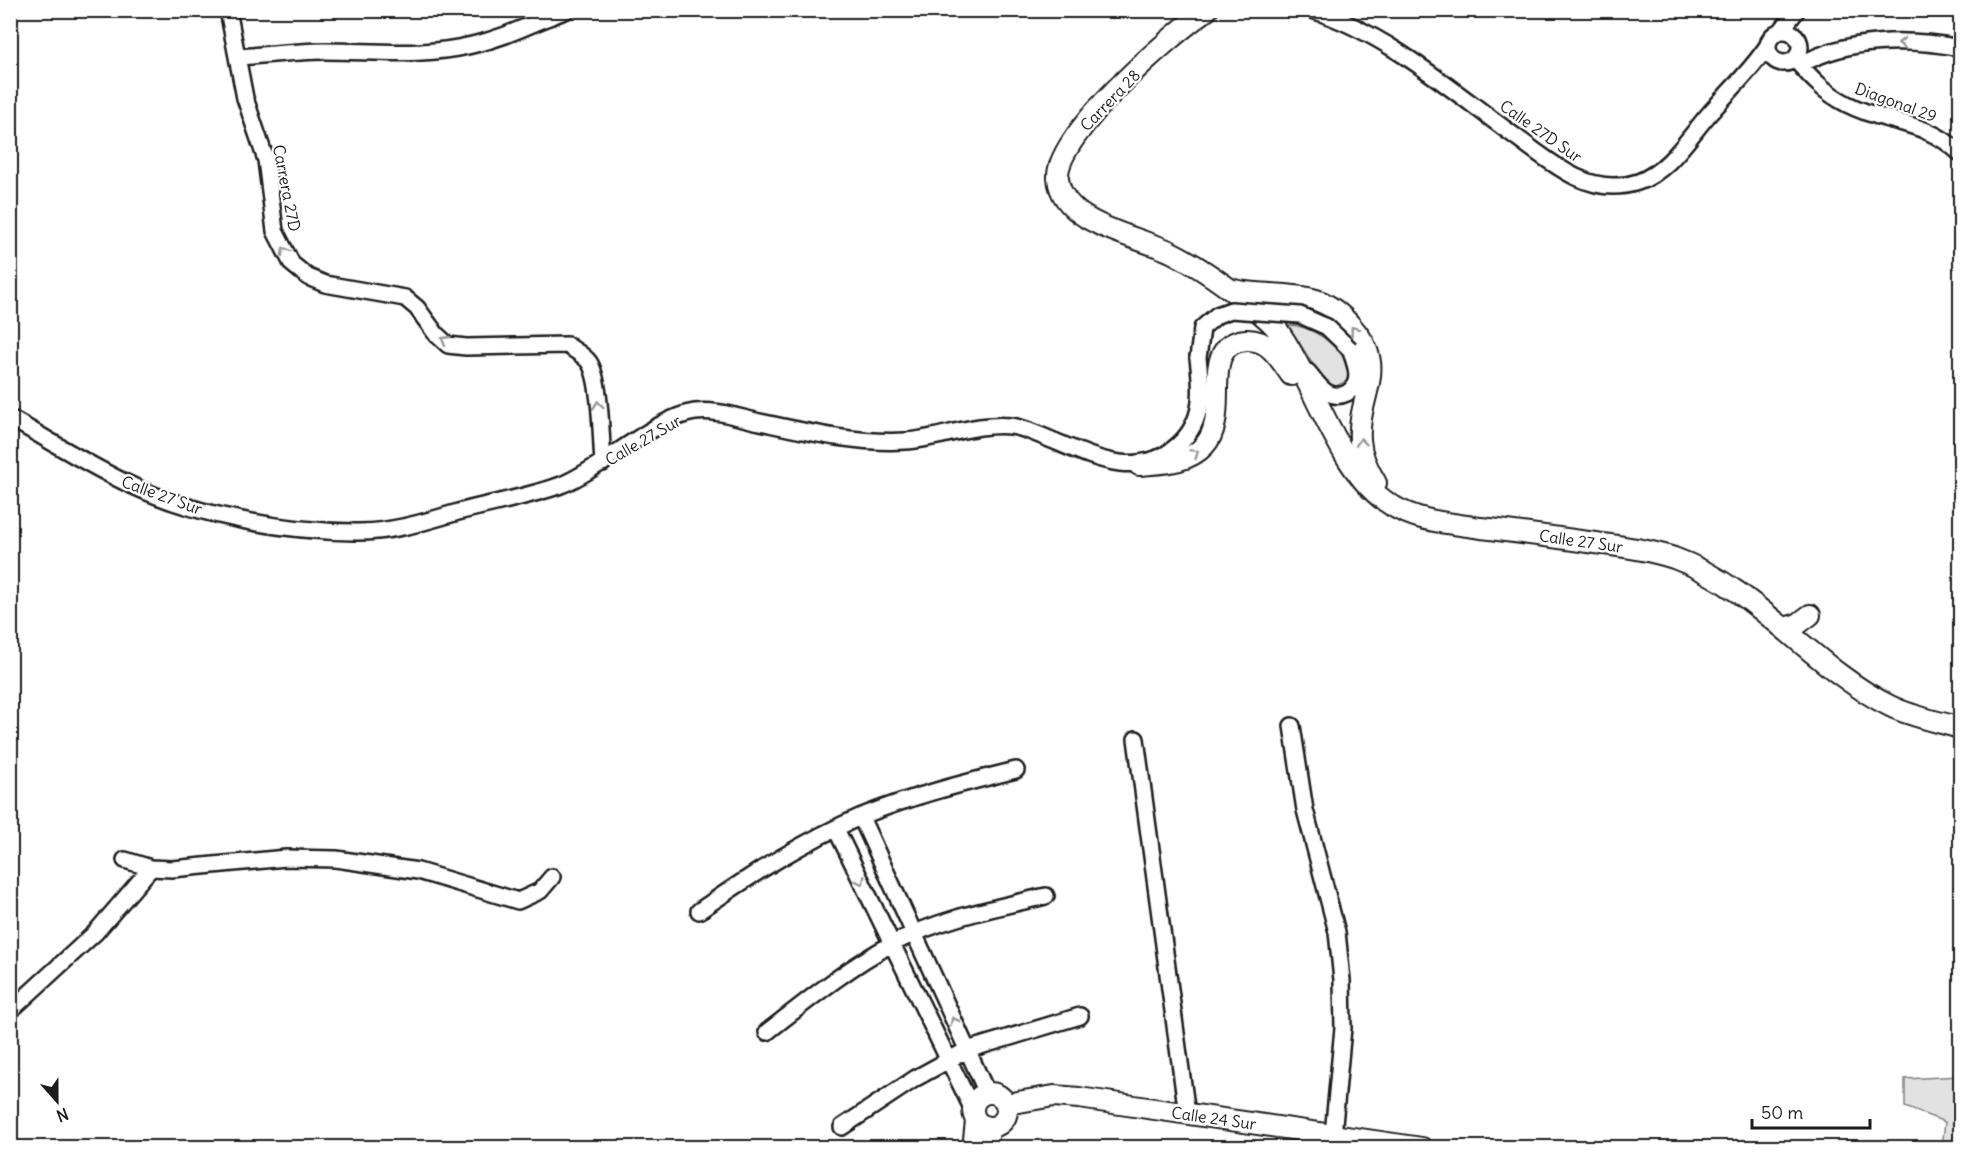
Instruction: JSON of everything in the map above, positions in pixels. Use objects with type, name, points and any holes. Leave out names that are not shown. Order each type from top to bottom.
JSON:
[{"type":"street","name":"Carrera 27D","points":[[228,10],[245,98],[266,160],[275,231],[292,264],[308,278],[325,284],[405,298],[417,308],[436,334],[448,345],[466,347],[567,345],[589,363],[595,380],[603,463]]},
{"type":"street","points":[[238,57],[325,51],[423,53],[461,47],[517,33],[543,19],[567,10]]},
{"type":"street","name":"Carrera 28","points":[[1205,271],[1168,251],[1094,222],[1076,209],[1064,194],[1058,177],[1063,153],[1092,113],[1188,23],[1207,10]]},
{"type":"street","points":[[1798,10],[1787,33],[1770,39],[1768,45],[1769,52],[1778,61],[1784,63],[1798,62],[1836,48],[1867,44],[1939,44],[1960,48]]},
{"type":"street","name":"Calle 27D Sur","points":[[1321,12],[1401,55],[1557,167],[1597,185],[1618,186],[1638,182],[1656,173],[1674,157],[1709,114],[1753,69],[1768,45]]},
{"type":"street","points":[[1787,33],[1800,46],[1798,62]]},
{"type":"street","name":"Calle 27D Sur","points":[[1753,69],[1778,61]]},
{"type":"street","name":"Diagonal 29","points":[[1798,62],[1829,93],[1848,105],[1923,129],[1950,144],[1960,153]]},
{"type":"street","name":"Calle 27 Sur","points":[[1205,271],[1264,316],[1283,338],[1351,464],[1366,485],[1399,510],[1427,520],[1658,553],[1692,566],[1723,582],[1829,665],[1890,706],[1960,728]]},
{"type":"street","points":[[1228,288],[1313,299],[1339,313],[1366,347],[1371,359],[1371,379],[1360,441],[1364,460],[1380,490],[1399,510]]},
{"type":"street","points":[[1139,465],[1156,460],[1173,449],[1194,425],[1202,393],[1198,358],[1202,328],[1216,315],[1231,310],[1300,315],[1327,327],[1350,349],[1371,379]]},
{"type":"street","points":[[1283,338],[1326,393],[1335,396],[1345,394],[1357,382],[1358,370],[1350,349]]},
{"type":"street","points":[[1139,465],[1183,460],[1205,445],[1218,414],[1217,365],[1223,353],[1242,340],[1254,340],[1273,350],[1351,464]]},
{"type":"street","points":[[1319,404],[1343,418],[1359,412],[1365,404]]},
{"type":"street","name":"Calle 27 Sur","points":[[10,418],[112,476],[160,497],[217,514],[262,523],[355,532],[392,530],[507,502],[577,479],[650,432],[693,412],[713,412],[818,434],[903,441],[938,438],[999,425],[1015,426],[1103,460],[1139,465]]},
{"type":"street","points":[[1784,628],[1798,624],[1809,615]]},
{"type":"street","points":[[1292,726],[1305,810],[1337,932],[1342,980],[1343,1028],[1334,1135]]},
{"type":"street","points":[[1136,740],[1186,1114]]},
{"type":"street","points":[[699,910],[754,873],[861,817],[952,786],[1016,770]]},
{"type":"street","points":[[861,817],[987,1093]]},
{"type":"street","points":[[836,829],[947,1061],[979,1119],[973,1148]]},
{"type":"street","points":[[125,860],[152,868],[200,868],[286,858],[336,859],[417,871],[518,901],[540,891],[552,877]]},
{"type":"street","points":[[10,1011],[95,933],[152,868]]},
{"type":"street","points":[[766,1032],[845,973],[891,944],[914,934],[1046,896]]},
{"type":"street","points":[[842,1127],[906,1084],[967,1050],[1080,1016]]},
{"type":"street","points":[[979,1119],[1004,1120],[1006,1104],[999,1095],[987,1093],[975,1101],[979,1119],[987,1148]]},
{"type":"street","name":"Calle 24 Sur","points":[[1006,1104],[1054,1096],[1422,1148]]},
{"type":"shaded area","points":[[1288,325],[1307,329],[1332,344],[1350,367],[1349,380],[1334,387],[1324,382]]},
{"type":"shaded area","points":[[1960,1076],[1960,1147],[1942,1147],[1945,1122],[1905,1107],[1905,1079]]}]
